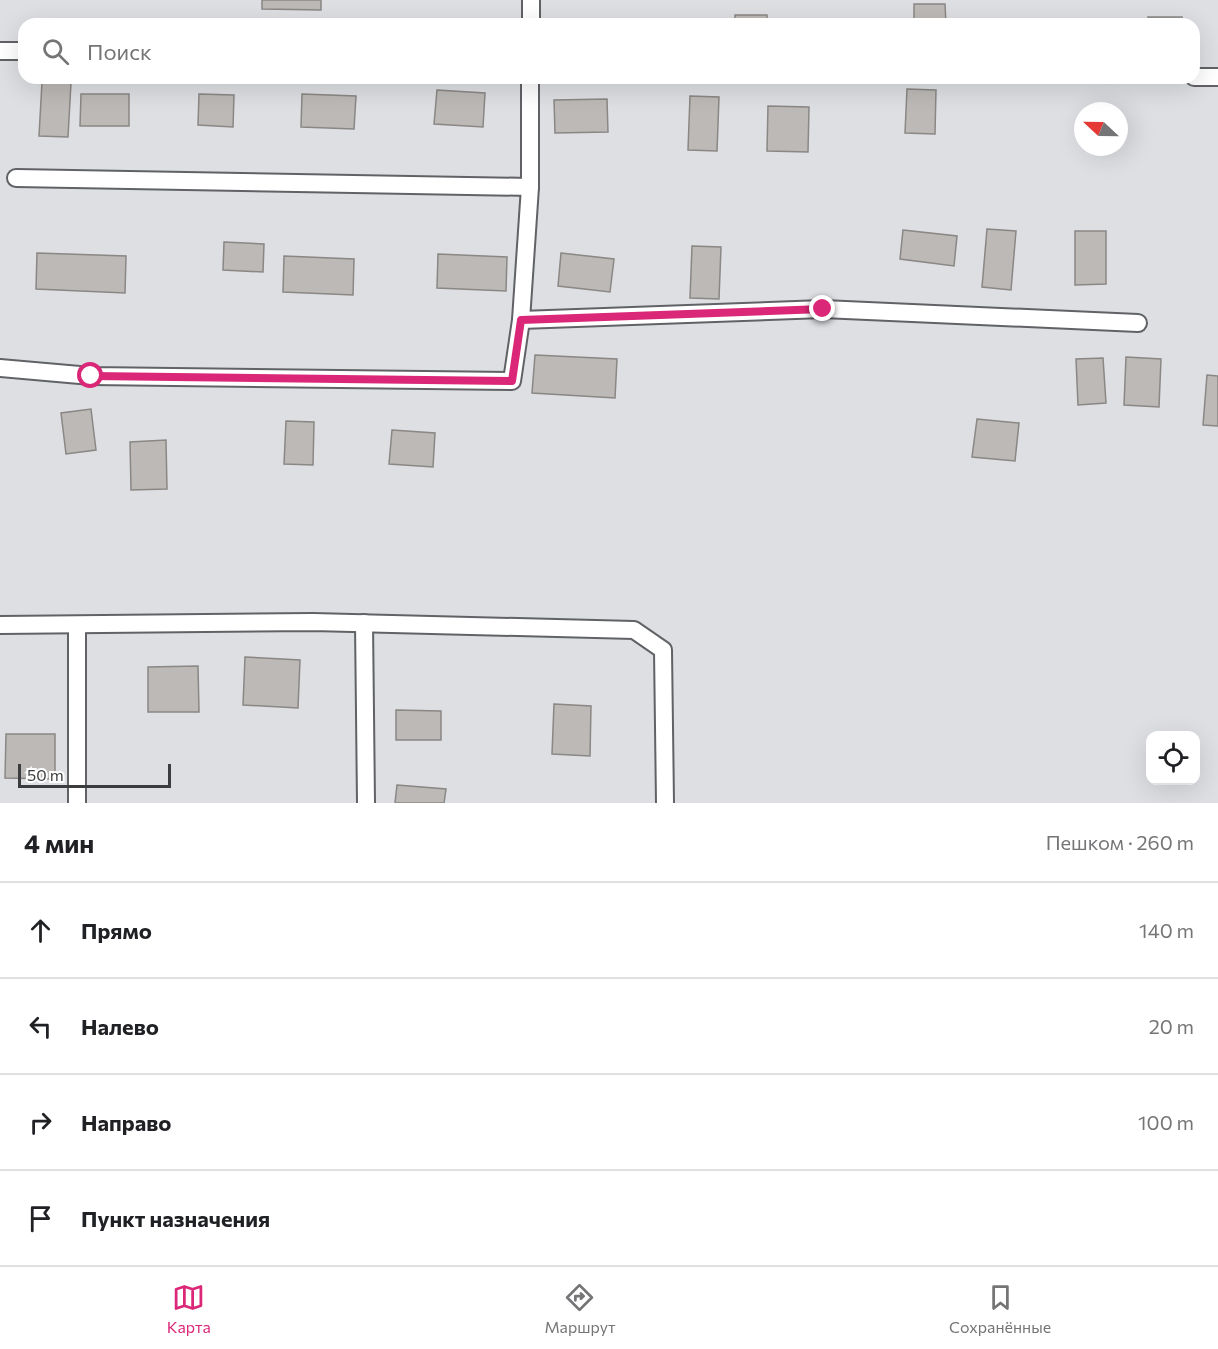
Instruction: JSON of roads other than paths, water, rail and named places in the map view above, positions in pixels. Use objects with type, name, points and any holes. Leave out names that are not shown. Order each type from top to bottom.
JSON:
[{"type":"street","points":[[531,0],[531,18]]},
{"type":"street","points":[[0,51],[18,51]]},
{"type":"street","points":[[1200,77],[1218,77]]},
{"type":"street","points":[[0,368],[91,376],[512,381],[521,320],[530,187],[530,84]]},
{"type":"street","points":[[15,178],[530,187]]},
{"type":"street","points":[[521,320],[823,309],[1138,323]]},
{"type":"street","points":[[0,624],[313,622],[634,630],[663,650],[665,803]]},
{"type":"street","points":[[364,623],[366,803]]},
{"type":"street","points":[[77,625],[77,803]]}]
